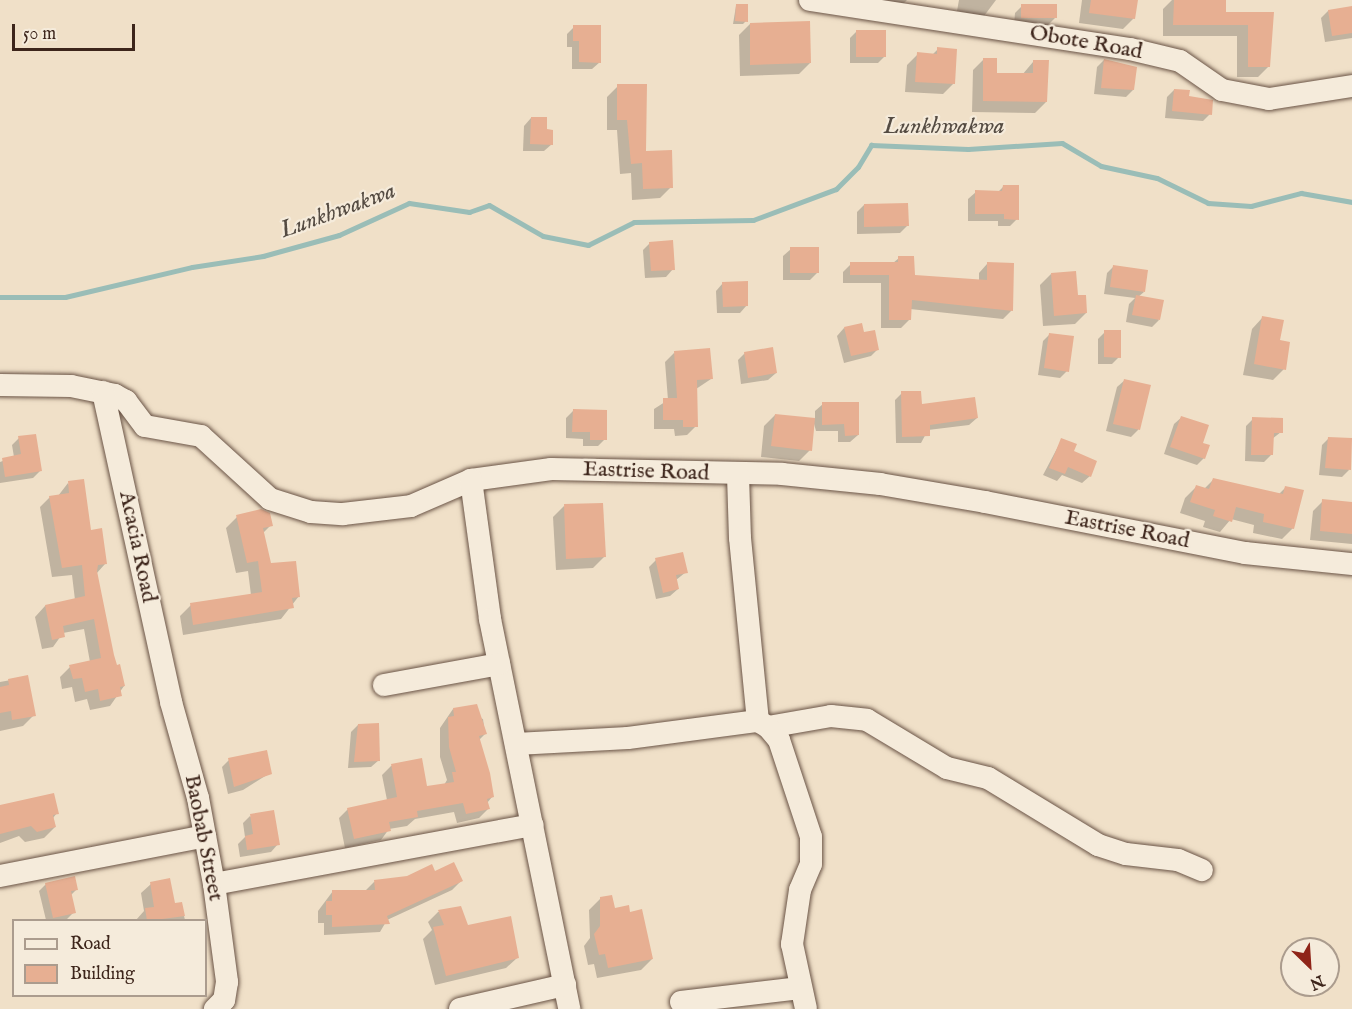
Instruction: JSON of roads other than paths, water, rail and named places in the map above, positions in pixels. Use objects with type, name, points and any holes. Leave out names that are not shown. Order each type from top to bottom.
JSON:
[{"type":"street","name":"Obote Road","points":[[810,0],[1130,49],[1180,61],[1222,90],[1269,99],[1352,86]]},
{"type":"street","name":"Eastrise Road","points":[[0,385],[70,386],[103,392],[126,401],[145,426],[201,436],[270,499],[311,513],[343,514],[411,506],[471,480],[550,469],[738,475],[782,474],[880,484],[1245,553],[1352,564]]},
{"type":"street","name":"Acacia Road","points":[[103,392],[171,702]]},
{"type":"street","points":[[681,1002],[803,998],[792,944],[800,890],[811,864],[811,837],[778,740],[763,724],[740,538],[738,475]]},
{"type":"street","points":[[471,480],[499,664],[569,1009]]},
{"type":"street","points":[[384,685],[499,664]]},
{"type":"street","name":"Baobab Street","points":[[171,702],[205,836],[214,884],[227,982],[222,1006]]},
{"type":"street","points":[[516,744],[628,738],[831,716],[867,720],[947,768],[988,778],[1098,845],[1126,854],[1178,860],[1202,870]]},
{"type":"street","points":[[214,884],[532,825]]},
{"type":"street","points":[[0,876],[205,836]]},
{"type":"street","points":[[459,1009],[565,985]]},
{"type":"waterway","name":"Lunkhwakwa","points":[[0,297],[65,297],[192,267],[263,256],[339,235],[409,203],[469,212],[489,205],[543,236],[588,245],[634,222],[753,220],[836,189],[858,167],[871,145],[968,149],[1062,143],[1101,166],[1157,178],[1208,203],[1251,206],[1301,193],[1352,202]]}]
